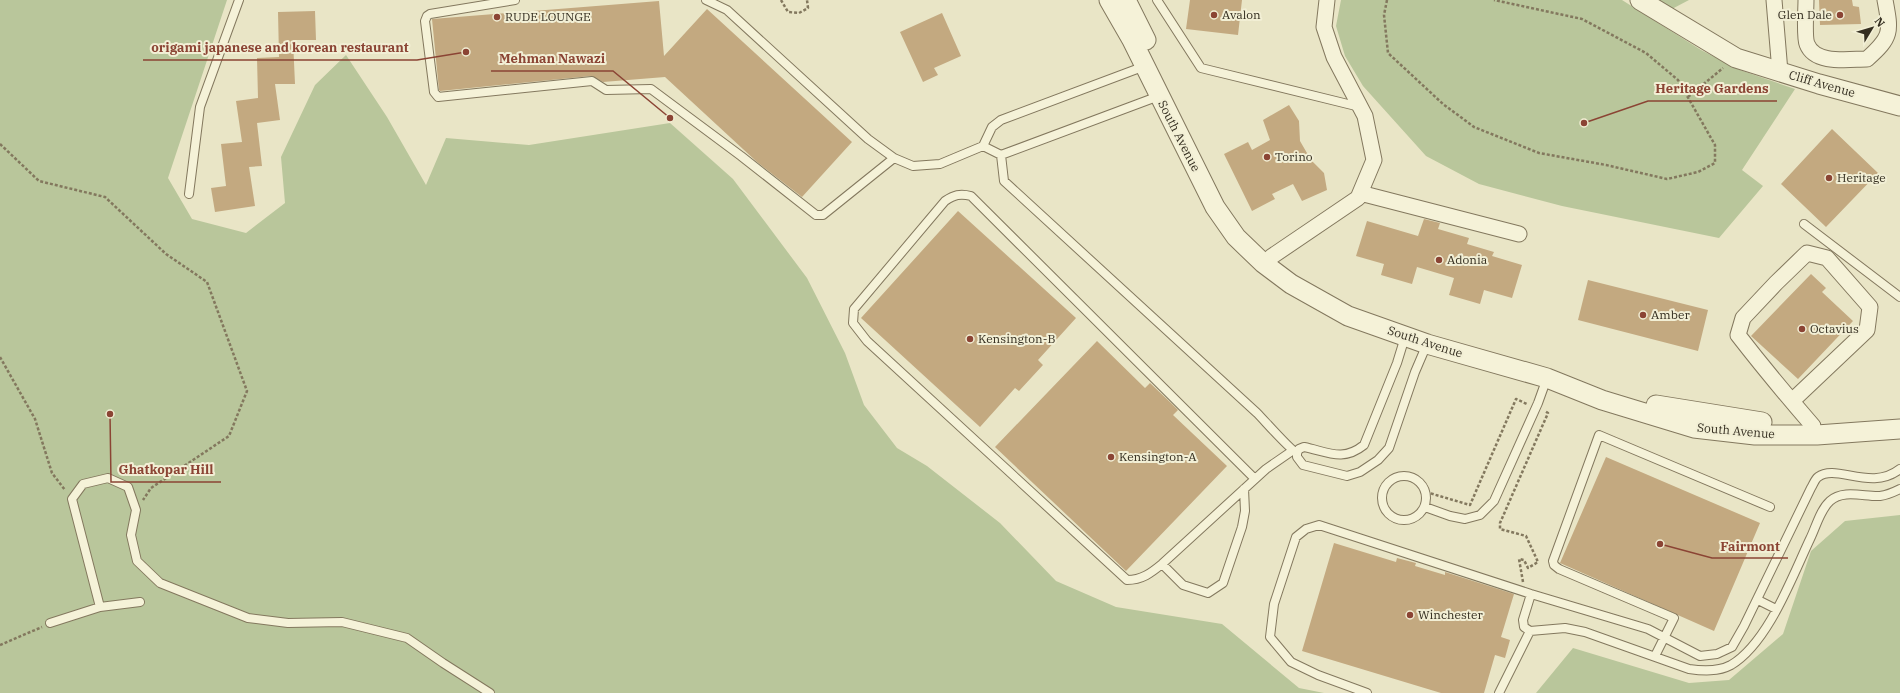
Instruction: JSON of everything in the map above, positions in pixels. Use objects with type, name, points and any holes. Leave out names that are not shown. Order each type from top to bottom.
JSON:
[{"type":"street","name":"South Avenue","points":[[1110,0],[1145,66],[1215,207],[1236,237],[1262,263],[1291,284],[1348,316],[1405,337],[1547,378],[1602,400],[1694,428],[1755,435],[1817,435],[1900,429]]},
{"type":"street","points":[[1126,0],[1161,71],[1203,166],[1239,228],[1285,269],[1358,311],[1460,346],[1557,372],[1663,408],[1754,422],[1813,426],[1900,420]]},
{"type":"street","points":[[1271,257],[1358,198],[1374,160],[1365,116],[1334,57],[1324,26],[1327,0]]},
{"type":"street","name":"Cliff Avenue","points":[[1640,0],[1736,58],[1900,106]]},
{"type":"street","points":[[1774,0],[1780,72]]},
{"type":"street","points":[[1806,0],[1806,44],[1813,52],[1822,58],[1867,59],[1884,45],[1890,26],[1885,0]]},
{"type":"street","points":[[1360,193],[1519,234]]},
{"type":"street","points":[[1792,401],[1867,330],[1870,307],[1827,258],[1807,253],[1743,318],[1738,335],[1792,401],[1813,426]]},
{"type":"lane","points":[[189,194],[200,107],[239,0]]},
{"type":"lane","points":[[515,0],[430,14],[427,16],[425,21],[434,92],[438,97],[592,80],[606,90],[649,88],[741,156],[816,215],[823,215],[894,158]]},
{"type":"lane","points":[[706,0],[727,10],[868,139],[894,158],[913,166],[940,164],[983,146],[992,127],[1001,120],[1145,66]]},
{"type":"lane","points":[[1157,0],[1201,68],[1360,107]]},
{"type":"lane","points":[[983,146],[1001,154],[1159,96]]},
{"type":"lane","points":[[1001,154],[1004,181],[1257,413],[1280,435],[1303,464],[1347,476],[1354,474],[1378,460],[1389,448],[1415,372],[1427,344]]},
{"type":"lane","points":[[1255,479],[971,196],[965,194],[955,195],[945,201],[854,308],[853,323],[867,341],[1127,580],[1144,578],[1162,564],[1266,469],[1299,449],[1304,447],[1344,456],[1356,451],[1364,445],[1397,363],[1405,337]]},
{"type":"lane","points":[[1804,224],[1900,297]]},
{"type":"lane","points":[[1425,507],[1450,516],[1465,519],[1480,515],[1494,501],[1538,403],[1547,378]]},
{"type":"lane","points":[[1655,656],[1674,618],[1559,569],[1554,565],[1553,561],[1599,435],[1770,507]]},
{"type":"lane","points":[[1366,693],[1318,675],[1291,662],[1270,637],[1274,604],[1290,550],[1296,537],[1306,528],[1319,525],[1530,594],[1648,629],[1700,656],[1717,654],[1732,647],[1758,600],[1811,488],[1818,477],[1829,472],[1873,480],[1892,475],[1900,469]]},
{"type":"lane","points":[[1396,476],[1411,476],[1418,479],[1426,492],[1425,507],[1421,513],[1408,520],[1394,518],[1384,508],[1382,501],[1384,486],[1389,480],[1396,476]]},
{"type":"lane","points":[[100,607],[72,499],[83,484],[108,478],[128,487],[136,510],[131,535],[137,561],[160,583],[248,618],[288,623],[342,622],[406,638],[490,693]]},
{"type":"lane","points":[[1162,564],[1183,585],[1208,593],[1223,583],[1242,527],[1245,511],[1244,489]]},
{"type":"lane","points":[[1530,594],[1523,620],[1524,627],[1530,631],[1564,628],[1585,632],[1689,669],[1703,672],[1730,666],[1747,653],[1762,635],[1823,512],[1830,501],[1840,496],[1880,496],[1900,489]]},
{"type":"lane","points":[[1758,600],[1776,608]]},
{"type":"lane","points":[[50,623],[100,607],[140,602]]},
{"type":"lane","points":[[1499,693],[1530,631]]},
{"type":"path","points":[[781,0],[788,12],[799,13],[808,8],[807,0]]},
{"type":"path","points":[[1387,0],[1384,16],[1388,53],[1444,104],[1474,127],[1539,153],[1606,165],[1667,179],[1698,172],[1715,163],[1715,146],[1678,80],[1646,53],[1582,19],[1494,0]]},
{"type":"path","points":[[1688,97],[1736,58]]},
{"type":"path","points":[[0,144],[39,181],[105,196],[166,254],[207,282],[247,391],[229,436],[151,488],[136,510]]},
{"type":"path","points":[[0,357],[35,419],[52,473],[72,499]]},
{"type":"path","points":[[1500,523],[1500,529],[1526,536],[1538,562],[1528,568],[1524,560],[1519,559],[1524,580],[1521,591]]},
{"type":"path","points":[[0,645],[50,623]]},
{"type":"green space","points":[[0,0],[227,0],[168,178],[192,219],[246,233],[285,203],[281,157],[315,85],[346,55],[387,117],[426,185],[446,138],[529,145],[670,123],[733,179],[807,278],[845,353],[864,405],[897,448],[927,466],[1000,523],[1056,581],[1116,607],[1222,624],[1299,688],[1324,693],[0,693]]},
{"type":"green space","points":[[1341,0],[1622,0],[1701,50],[1740,70],[1795,89],[1742,170],[1763,186],[1719,238],[1562,206],[1479,184],[1426,156],[1363,86],[1345,56],[1336,26]]},
{"type":"green space","points":[[1655,0],[1689,0],[1670,10]]},
{"type":"green space","points":[[1900,515],[1900,693],[1536,693],[1573,648],[1689,683],[1729,680],[1783,634],[1811,551],[1845,521]]},
{"type":"building","name":"Avalon","points":[[1190,0],[1242,0],[1238,35],[1186,29]]},
{"type":"building","name":"Glen Dale","points":[[1819,0],[1852,0],[1853,6],[1859,7],[1861,24],[1820,25]]},
{"type":"building","points":[[659,1],[664,56],[707,9],[852,142],[802,197],[757,162],[665,77],[603,82],[591,76],[439,90],[432,19]]},
{"type":"building","points":[[315,11],[316,40],[293,40],[295,84],[275,84],[280,120],[257,123],[262,166],[249,167],[255,206],[215,212],[211,188],[226,186],[221,144],[242,142],[236,101],[258,98],[257,58],[279,57],[278,12]]},
{"type":"building","points":[[942,13],[961,56],[934,68],[938,75],[923,82],[900,32]]},
{"type":"building","name":"Torino","points":[[1289,105],[1299,121],[1300,141],[1311,160],[1324,173],[1327,190],[1302,201],[1293,184],[1272,194],[1275,199],[1252,211],[1224,154],[1248,142],[1252,150],[1270,140],[1263,120]]},
{"type":"building","name":"Heritage","points":[[1832,129],[1878,173],[1826,227],[1781,184]]},
{"type":"building","name":"Kensington-B","points":[[958,211],[1076,318],[1038,360],[1043,365],[1019,391],[1015,388],[980,427],[861,318]]},
{"type":"building","name":"Adonia","points":[[1424,219],[1440,223],[1438,229],[1469,238],[1467,244],[1494,252],[1492,256],[1522,265],[1512,298],[1484,290],[1480,304],[1449,295],[1454,278],[1417,267],[1412,284],[1381,275],[1384,264],[1356,256],[1367,221],[1418,236]]},
{"type":"building","name":"Octavius","points":[[1811,274],[1826,288],[1822,292],[1853,321],[1798,379],[1751,336]]},
{"type":"building","name":"Amber","points":[[1588,280],[1708,310],[1698,351],[1578,320]]},
{"type":"building","name":"Kensington-A","points":[[1097,341],[1145,388],[1150,383],[1171,403],[1178,410],[1173,415],[1227,466],[1126,571],[995,447]]},
{"type":"building","points":[[1606,457],[1760,523],[1714,631],[1560,563]]},
{"type":"building","name":"Winchester","points":[[1334,543],[1396,562],[1397,558],[1416,563],[1415,566],[1445,575],[1445,572],[1514,594],[1501,637],[1510,640],[1505,658],[1495,655],[1484,693],[1441,693],[1302,651]]},
{"type":"place","name":"Avalon","points":[[1214,15]]},
{"type":"place","name":"Glen Dale","points":[[1840,15]]},
{"type":"place","name":"RUDE LOUNGE","points":[[497,17]]},
{"type":"place","name":"origami japanese and korean restaurant","points":[[466,52]]},
{"type":"place","name":"Mehman Nawazi","points":[[670,118]]},
{"type":"place","name":"Heritage Gardens","points":[[1584,123]]},
{"type":"place","name":"Torino","points":[[1267,157]]},
{"type":"place","name":"Heritage","points":[[1829,178]]},
{"type":"place","name":"Adonia","points":[[1439,260]]},
{"type":"place","name":"Amber","points":[[1643,315]]},
{"type":"place","name":"Octavius","points":[[1802,329]]},
{"type":"place","name":"Kensington-B","points":[[970,339]]},
{"type":"place","name":"Ghatkopar Hill","points":[[110,414]]},
{"type":"place","name":"Kensington-A","points":[[1111,457]]},
{"type":"place","name":"Fairmont","points":[[1660,544]]},
{"type":"place","name":"Winchester","points":[[1410,615]]}]
